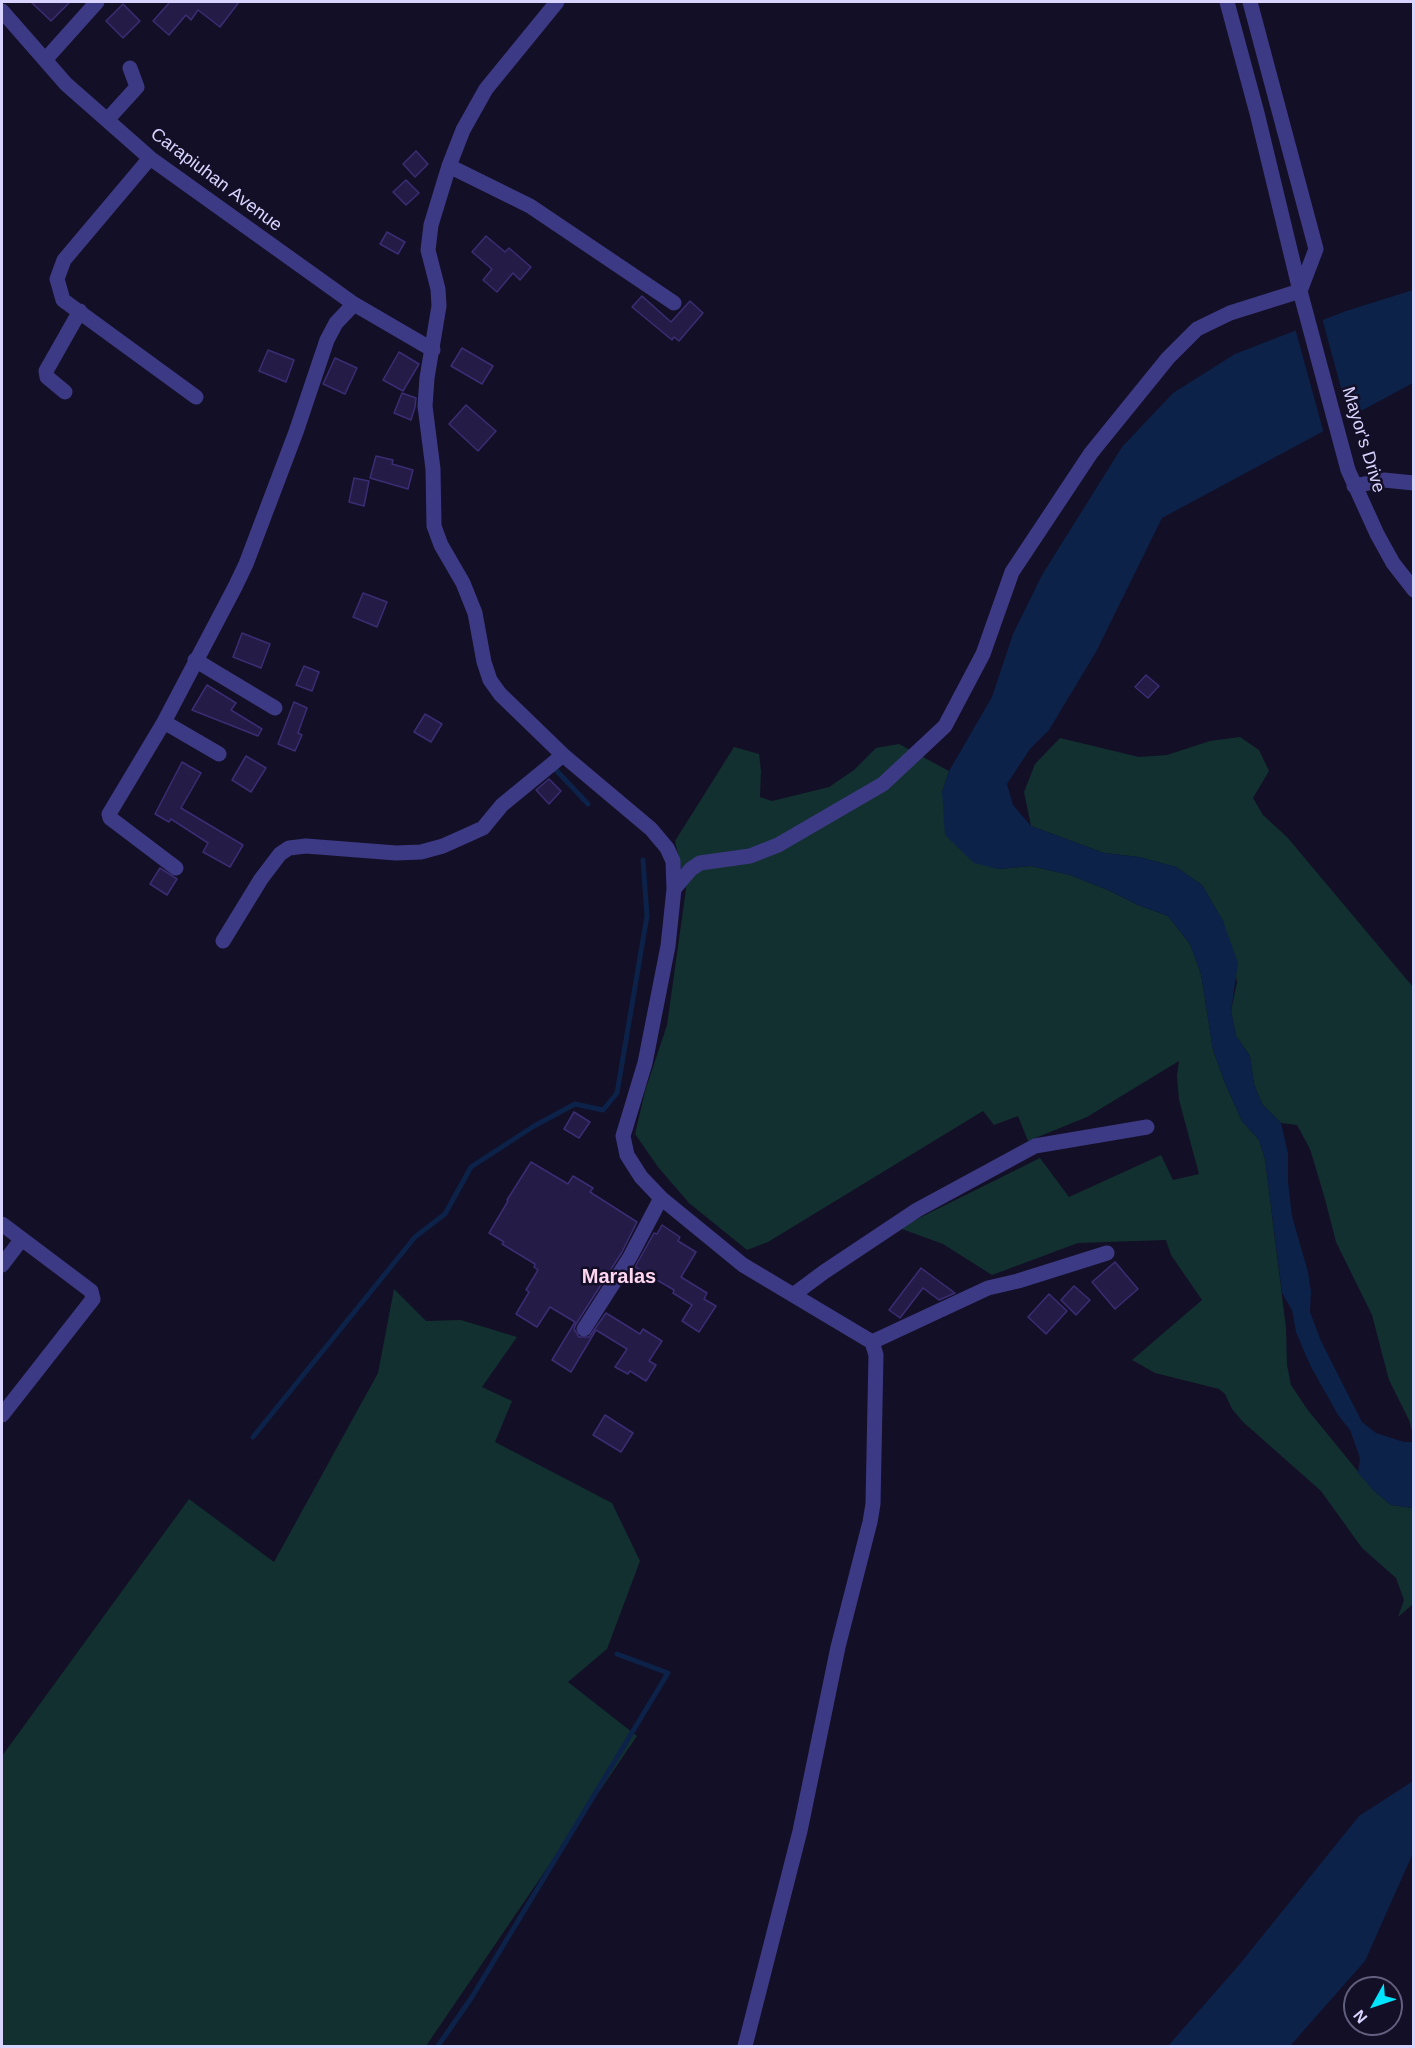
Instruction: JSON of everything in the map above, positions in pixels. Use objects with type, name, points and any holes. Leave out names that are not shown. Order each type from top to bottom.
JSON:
[{"type":"street","points":[[45,60],[97,2]]},
{"type":"street","points":[[557,2],[486,89],[463,130],[448,166],[431,225],[428,250],[438,289],[439,306],[427,378],[425,406],[433,469],[434,526],[441,545],[463,582],[475,613],[484,662],[490,680],[518,713],[563,755],[651,829],[667,848],[673,861],[674,890],[668,946],[645,1063],[623,1136],[627,1155],[641,1176],[661,1198],[743,1265],[872,1342],[876,1355],[873,1504],[870,1522],[836,1657],[800,1831],[745,2046]]},
{"type":"street","name":"Mayor's Drive","points":[[1227,2],[1348,470],[1388,553],[1413,590]]},
{"type":"street","points":[[674,890],[691,869],[700,863],[750,856],[778,845],[882,784],[945,726],[983,654],[1012,572],[1091,453],[1168,358],[1197,329],[1230,313],[1300,291],[1316,249],[1250,2]]},
{"type":"street","name":"Carapiuhan Avenue","points":[[2,11],[66,84],[150,158],[354,304],[433,350]]},
{"type":"street","points":[[107,120],[137,87],[130,68]]},
{"type":"street","points":[[150,158],[64,260],[57,279],[63,300],[196,397]]},
{"type":"street","points":[[448,166],[530,206],[674,303]]},
{"type":"street","points":[[176,868],[110,818],[109,814],[164,722],[246,564],[296,432],[327,340],[336,323],[354,304]]},
{"type":"street","points":[[65,392],[47,377],[46,371],[80,311]]},
{"type":"street","points":[[1354,486],[1384,480],[1413,483]]},
{"type":"street","points":[[195,660],[275,708]]},
{"type":"street","points":[[164,722],[219,754]]},
{"type":"street","points":[[223,941],[261,879],[280,854],[289,848],[306,846],[396,853],[421,852],[442,846],[483,828],[502,805],[563,755]]},
{"type":"street","points":[[793,1295],[917,1210],[1035,1146],[1147,1127]]},
{"type":"street","points":[[584,1329],[630,1257],[661,1198]]},
{"type":"street","points":[[2,1224],[91,1292],[93,1299],[2,1415]]},
{"type":"street","points":[[2,1265],[21,1240]]},
{"type":"street","points":[[872,1342],[988,1288],[1107,1253]]},
{"type":"green space","points":[[1240,737],[1259,750],[1269,771],[1253,798],[1263,815],[1287,837],[1413,987],[1413,1435],[1409,1420],[1389,1380],[1372,1315],[1336,1242],[1310,1149],[1297,1125],[1281,1123],[1262,1104],[1254,1084],[1250,1056],[1236,1036],[1231,1011],[1237,982],[1223,921],[1202,885],[1176,867],[1139,857],[1104,853],[1031,826],[1024,792],[1035,764],[1060,738],[1139,757],[1167,755],[1210,741]]},
{"type":"green space","points":[[899,744],[949,771],[942,792],[998,869],[1031,866],[1070,875],[1168,916],[1190,944],[1201,974],[1213,1050],[1242,1121],[1259,1140],[1265,1159],[1291,1385],[1307,1409],[1374,1491],[1391,1505],[1413,1508],[1413,1604],[1398,1617],[1404,1600],[1396,1578],[1362,1548],[1321,1491],[1243,1422],[1232,1409],[1225,1394],[1219,1389],[1155,1373],[1132,1360],[1202,1300],[1171,1255],[1166,1240],[1078,1243],[992,1275],[943,1244],[899,1228],[1040,1158],[1069,1197],[1161,1155],[1173,1180],[1199,1174],[1179,1100],[1177,1076],[1179,1061],[1087,1117],[1028,1141],[1018,1116],[994,1125],[983,1111],[768,1242],[747,1250],[689,1203],[658,1167],[635,1134],[645,1091],[667,1025],[686,889],[675,841],[734,747],[759,754],[760,797],[772,801],[829,787],[854,770],[876,748]]},
{"type":"green space","points":[[394,1289],[426,1321],[461,1320],[517,1337],[482,1387],[512,1401],[495,1442],[612,1503],[640,1561],[607,1649],[568,1682],[637,1736],[426,2046],[2,2046],[2,1756],[189,1499],[274,1562],[378,1373]]},
{"type":"water","points":[[1413,290],[1413,383],[1162,518],[1096,652],[1049,730],[1030,749],[1007,784],[1013,805],[1031,826],[1104,853],[1139,857],[1176,867],[1202,885],[1223,921],[1238,963],[1231,1011],[1236,1036],[1250,1056],[1254,1084],[1262,1104],[1281,1123],[1288,1153],[1288,1182],[1292,1216],[1308,1272],[1311,1292],[1310,1312],[1321,1341],[1362,1422],[1376,1433],[1404,1442],[1413,1442],[1413,1508],[1391,1505],[1358,1473],[1360,1458],[1350,1430],[1338,1415],[1310,1365],[1296,1332],[1292,1310],[1282,1293],[1265,1159],[1259,1140],[1242,1121],[1213,1050],[1201,974],[1190,944],[1168,916],[1070,875],[1031,866],[998,869],[974,863],[945,835],[942,792],[949,771],[992,697],[1013,634],[1042,575],[1122,447],[1173,393],[1235,354],[1346,311]]},
{"type":"water","points":[[1413,1781],[1413,1853],[1365,1961],[1352,1976],[1343,1976],[1343,1986],[1290,2046],[1168,2046],[1239,1965],[1359,1816]]},
{"type":"pier","points":[[1322,318],[1350,421],[1324,434],[1295,328]]},
{"type":"building","points":[[31,2],[70,2],[51,21]]},
{"type":"building","points":[[168,2],[239,2],[220,27],[198,10],[191,20],[186,15],[169,35],[153,21]]},
{"type":"building","points":[[123,4],[140,21],[123,38],[106,21]]},
{"type":"building","points":[[416,151],[428,164],[415,177],[403,164]]},
{"type":"building","points":[[406,180],[419,193],[406,205],[393,192]]},
{"type":"building","points":[[387,232],[405,242],[398,254],[380,244]]},
{"type":"building","points":[[486,236],[505,252],[509,248],[531,267],[520,280],[513,273],[497,292],[483,280],[492,269],[472,252]]},
{"type":"building","points":[[642,296],[671,322],[690,301],[703,313],[679,341],[674,337],[672,340],[632,307]]},
{"type":"building","points":[[462,348],[493,366],[482,384],[451,366]]},
{"type":"building","points":[[268,350],[294,360],[286,382],[259,371]]},
{"type":"building","points":[[399,352],[419,364],[403,391],[383,380]]},
{"type":"building","points":[[335,358],[357,368],[345,394],[323,384]]},
{"type":"building","points":[[402,393],[416,398],[411,420],[394,413]]},
{"type":"building","points":[[466,405],[496,431],[478,451],[449,424]]},
{"type":"building","points":[[376,456],[393,460],[392,464],[413,470],[408,489],[370,478]]},
{"type":"building","points":[[354,478],[369,481],[364,506],[349,502]]},
{"type":"building","points":[[363,593],[387,602],[377,627],[353,617]]},
{"type":"building","points":[[242,633],[270,644],[261,668],[233,657]]},
{"type":"building","points":[[304,666],[319,672],[312,691],[296,685]]},
{"type":"building","points":[[1146,675],[1159,686],[1148,698],[1135,687]]},
{"type":"building","points":[[207,685],[236,703],[231,710],[262,729],[258,736],[192,710]]},
{"type":"building","points":[[294,702],[307,708],[298,733],[302,735],[295,751],[278,744]]},
{"type":"building","points":[[425,714],[442,724],[431,742],[414,732]]},
{"type":"building","points":[[246,756],[266,768],[251,792],[232,780]]},
{"type":"building","points":[[182,762],[201,773],[181,808],[243,845],[230,867],[203,852],[208,843],[171,819],[169,822],[155,814]]},
{"type":"building","points":[[549,779],[561,791],[549,804],[536,790]]},
{"type":"building","points":[[160,868],[177,879],[167,895],[150,884]]},
{"type":"building","points":[[574,1112],[590,1122],[579,1138],[564,1129]]},
{"type":"building","points":[[531,1162],[568,1184],[573,1176],[593,1188],[590,1192],[637,1222],[622,1252],[574,1329],[579,1337],[589,1337],[606,1313],[640,1334],[643,1329],[662,1341],[649,1361],[656,1365],[646,1381],[630,1371],[628,1374],[615,1367],[627,1349],[596,1330],[571,1372],[552,1360],[575,1322],[550,1307],[537,1327],[516,1314],[538,1270],[534,1267],[535,1264],[502,1244],[504,1242],[489,1233]]},
{"type":"building","points":[[662,1225],[680,1237],[678,1241],[696,1252],[681,1277],[707,1293],[704,1299],[716,1306],[699,1332],[682,1321],[692,1305],[673,1293],[674,1290],[635,1267],[654,1233],[657,1234]]},
{"type":"building","points":[[1115,1262],[1138,1289],[1115,1309],[1092,1282]]},
{"type":"building","points":[[921,1268],[955,1293],[939,1300],[923,1288],[900,1318],[889,1310]]},
{"type":"building","points":[[1074,1286],[1090,1300],[1076,1315],[1061,1300]]},
{"type":"building","points":[[1049,1294],[1067,1311],[1046,1334],[1028,1317]]},
{"type":"building","points":[[605,1415],[633,1433],[621,1452],[593,1435]]},
{"type":"waterway","points":[[556,770],[588,804]]},
{"type":"waterway","points":[[253,1437],[415,1237],[445,1214],[471,1167],[534,1126],[575,1104],[603,1110],[617,1093],[647,916],[643,860]]},
{"type":"waterway","points":[[438,2046],[472,1997],[668,1673],[617,1654]]},
{"type":"district","name":"Maralas","points":[[619,1277]]}]
